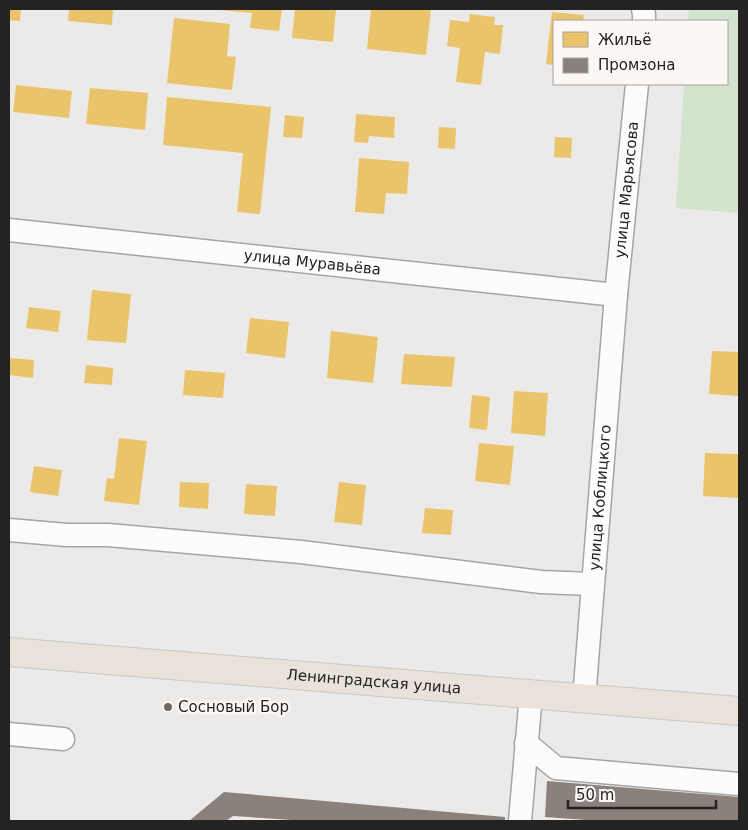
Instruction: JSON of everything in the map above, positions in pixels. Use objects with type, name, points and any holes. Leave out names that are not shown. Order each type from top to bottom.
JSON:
[{"type":"main road","name":"Ленинградская улица","points":[[9,652],[739,711]]},
{"type":"street","name":"улица Марьясова","points":[[616,295],[637,85]]},
{"type":"street","name":"улица Муравьёва","points":[[9,230],[616,295]]},
{"type":"street","name":"улица Коблицкого","points":[[584,698],[616,295]]},
{"type":"street","points":[[9,530],[67,535],[108,535],[301,552],[541,582],[592,584]]},
{"type":"street","points":[[520,821],[531,694]]},
{"type":"street","points":[[9,734],[63,739]]},
{"type":"street","points":[[526,743],[556,768],[739,784]]},
{"type":"green space","points":[[689,9],[739,9],[739,213],[676,208],[684,85],[728,85],[728,20],[688,20]]},
{"type":"building: Жильё","points":[[9,9],[21,9],[20,21],[9,20]]},
{"type":"building: Жильё","points":[[69,9],[113,9],[112,25],[68,21]]},
{"type":"building: Жильё","points":[[219,9],[282,9],[279,31],[250,28],[252,13]]},
{"type":"building: Жильё","points":[[295,9],[336,9],[333,42],[292,38]]},
{"type":"building: Жильё","points":[[371,9],[431,9],[426,55],[367,49]]},
{"type":"building: Жильё","points":[[552,12],[584,15],[583,20],[553,20],[553,65],[546,64]]},
{"type":"building: Жильё","points":[[470,14],[495,17],[494,25],[503,25],[500,54],[485,52],[481,85],[456,82],[460,48],[447,46],[450,20],[469,22]]},
{"type":"building: Жильё","points":[[174,18],[230,24],[227,56],[236,57],[232,90],[167,83]]},
{"type":"building: Жильё","points":[[16,85],[72,91],[69,118],[13,112]]},
{"type":"building: Жильё","points":[[90,88],[148,93],[145,130],[86,124]]},
{"type":"building: Жильё","points":[[167,97],[271,107],[260,214],[237,212],[243,153],[163,145]]},
{"type":"building: Жильё","points":[[356,114],[395,117],[394,138],[369,136],[368,143],[354,142]]},
{"type":"building: Жильё","points":[[285,115],[304,117],[302,138],[283,137]]},
{"type":"building: Жильё","points":[[439,127],[456,128],[455,149],[438,148]]},
{"type":"building: Жильё","points":[[555,137],[572,138],[571,158],[554,157]]},
{"type":"building: Жильё","points":[[359,158],[409,162],[407,194],[386,193],[384,214],[355,212]]},
{"type":"building: Жильё","points":[[92,290],[131,294],[126,343],[87,340]]},
{"type":"building: Жильё","points":[[29,307],[61,311],[58,332],[26,328]]},
{"type":"building: Жильё","points":[[250,318],[289,322],[285,358],[246,353]]},
{"type":"building: Жильё","points":[[331,331],[378,337],[373,383],[327,378]]},
{"type":"building: Жильё","points":[[712,351],[739,352],[739,396],[709,394]]},
{"type":"building: Жильё","points":[[404,354],[455,357],[452,387],[401,384]]},
{"type":"building: Жильё","points":[[9,358],[34,360],[33,378],[9,375]]},
{"type":"building: Жильё","points":[[86,365],[113,368],[112,385],[84,383]]},
{"type":"building: Жильё","points":[[185,370],[225,373],[223,398],[183,395]]},
{"type":"building: Жильё","points":[[514,391],[548,393],[545,436],[511,433]]},
{"type":"building: Жильё","points":[[472,395],[490,397],[487,430],[469,428]]},
{"type":"building: Жильё","points":[[119,438],[147,441],[139,505],[104,501],[107,478],[114,479]]},
{"type":"building: Жильё","points":[[479,443],[514,446],[510,485],[475,481]]},
{"type":"building: Жильё","points":[[705,453],[739,454],[739,498],[703,496]]},
{"type":"building: Жильё","points":[[34,466],[62,470],[58,496],[30,492]]},
{"type":"building: Жильё","points":[[180,482],[209,483],[208,509],[179,507]]},
{"type":"building: Жильё","points":[[339,482],[366,485],[362,525],[334,522]]},
{"type":"building: Жильё","points":[[246,484],[277,486],[275,516],[244,514]]},
{"type":"building: Жильё","points":[[425,508],[453,510],[451,535],[422,533]]},
{"type":"building: Промзона","points":[[547,781],[739,797],[739,821],[600,821],[545,817]]},
{"type":"building: Промзона","points":[[224,792],[505,817],[505,821],[306,821],[233,816],[226,821],[189,821]]},
{"type":"place","name":"Сосновый Бор","points":[[168,707]]}]
